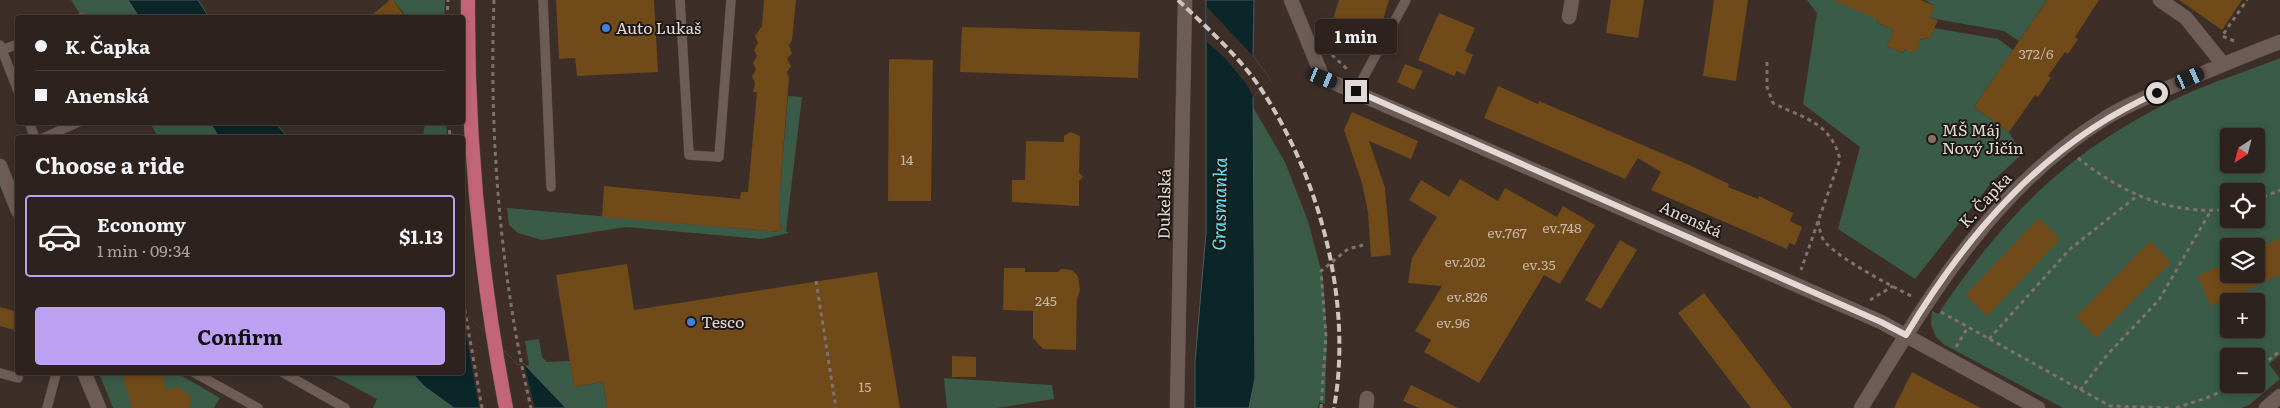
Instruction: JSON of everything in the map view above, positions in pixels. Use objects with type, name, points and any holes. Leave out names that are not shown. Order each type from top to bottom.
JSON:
[{"type":"main road","points":[[468,0],[473,173],[481,256],[493,341],[506,408]]},
{"type":"street","name":"Dukelská","points":[[1178,408],[1185,0]]},
{"type":"street","name":"Anenská","points":[[1291,0],[1323,78],[1881,322],[2038,408]]},
{"type":"street","points":[[1569,17],[1572,0]]},
{"type":"street","points":[[2160,0],[2186,18],[2223,64]]},
{"type":"street","name":"K. Čapka","points":[[1861,408],[1925,303],[1965,247],[2009,196],[2066,146],[2104,118],[2223,64],[2280,42]]},
{"type":"street","points":[[0,166],[15,203]]},
{"type":"street","points":[[85,375],[99,408]]},
{"type":"street","points":[[2266,408],[2280,396]]},
{"type":"lane","points":[[543,0],[551,186]]},
{"type":"lane","points":[[680,0],[689,155],[719,157],[731,0]]},
{"type":"lane","points":[[1356,91],[1406,0]]},
{"type":"lane","points":[[15,45],[1,48],[15,83]]},
{"type":"lane","points":[[50,135],[72,125]]},
{"type":"lane","points":[[0,373],[18,378],[18,375]]},
{"type":"lane","points":[[47,408],[56,375]]},
{"type":"lane","points":[[198,375],[258,408]]},
{"type":"lane","points":[[287,375],[346,408]]},
{"type":"path","points":[[447,15],[448,0]]},
{"type":"path","points":[[494,0],[493,89],[499,198],[521,364],[531,408]]},
{"type":"path","points":[[2240,42],[2230,41],[2222,36],[2247,0]]},
{"type":"path","points":[[1767,62],[1767,87],[1773,103],[1825,129],[1836,143],[1840,159],[1794,284]]},
{"type":"path","points":[[2082,150],[2076,155],[2137,196],[2174,208],[2210,212],[2220,210]]},
{"type":"path","points":[[2265,196],[2280,190]]},
{"type":"path","points":[[1989,339],[2070,249],[2137,196]]},
{"type":"path","points":[[2080,390],[2107,355],[2158,300],[2210,212]]},
{"type":"path","points":[[1818,221],[1820,235],[1836,252],[2110,406],[2170,408]]},
{"type":"path","points":[[1321,408],[1326,336],[1320,271],[1348,249],[1363,245]]},
{"type":"path","points":[[816,281],[836,408]]},
{"type":"path","points":[[465,312],[482,408]]},
{"type":"path","points":[[2265,363],[2280,351]]},
{"type":"path","points":[[2176,408],[2220,392]]},
{"type":"green space","points":[[71,0],[129,0],[140,15],[81,15]]},
{"type":"green space","points":[[393,0],[445,0],[444,15],[405,15]]},
{"type":"green space","name":"MŠ Máj Nový Jičín","points":[[1807,0],[1855,0],[1879,20],[1877,23],[1894,30],[1887,46],[1903,53],[1915,42],[1930,38],[1934,28],[1998,39],[2013,50],[1974,107],[2009,132],[2022,154],[1992,182],[1915,279],[1838,229],[1860,147],[1803,104],[1817,13]]},
{"type":"green space","points":[[1925,0],[2047,0],[2019,41],[2004,31],[1930,18],[1935,6]]},
{"type":"green space","points":[[2280,58],[2280,355],[2269,364],[2280,379],[2265,392],[2265,348],[2220,348],[2220,393],[2263,393],[2249,405],[2241,408],[2063,408],[1943,344],[1936,337],[1931,325],[1932,311],[1938,314],[1990,244],[2017,213],[2045,186],[2075,160],[2108,137],[2144,115],[2208,85]]},
{"type":"green space","points":[[788,96],[802,97],[786,231],[789,233],[762,239],[626,227],[542,240],[518,233],[509,225],[507,208],[781,232],[778,190],[780,189]]},
{"type":"green space","points":[[1253,107],[1285,162],[1308,221],[1323,278],[1327,336],[1325,404],[1319,402],[1318,408],[1249,408],[1255,378]]},
{"type":"green space","points":[[151,125],[213,125],[221,135],[157,135]]},
{"type":"green space","points":[[425,125],[446,125],[447,135],[423,135]]},
{"type":"green space","points":[[539,339],[542,357],[547,362],[570,361],[574,387],[603,382],[607,408],[566,408],[525,366],[529,365],[525,341]]},
{"type":"green space","points":[[100,375],[180,375],[220,398],[214,408],[113,408]]},
{"type":"green space","points":[[332,375],[414,375],[425,387],[454,408],[373,408],[377,399]]},
{"type":"green space","points":[[944,378],[1052,385],[1054,399],[997,408],[947,408]]},
{"type":"water","points":[[128,0],[198,0],[208,15],[138,15]]},
{"type":"water","name":"Grasmanka","points":[[1206,0],[1254,0],[1253,56],[1270,79],[1253,97],[1255,378],[1249,408],[1195,408],[1195,362],[1206,233]]},
{"type":"water","points":[[211,125],[277,125],[286,135],[218,135]]},
{"type":"water","points":[[469,317],[518,365],[524,364],[566,408],[454,408],[425,387],[414,375],[465,375],[465,318]]},
{"type":"pier","points":[[1207,7],[1253,56],[1270,79],[1253,97],[1247,85],[1226,59],[1207,42]]},
{"type":"pier","points":[[469,317],[518,365],[524,364],[535,408],[479,408],[465,329],[465,318]]},
{"type":"building","points":[[390,0],[393,0],[404,15],[372,15]]},
{"type":"building","points":[[556,0],[654,0],[658,72],[577,76],[575,58],[559,59]]},
{"type":"building","points":[[764,0],[796,0],[792,40],[789,46],[792,53],[787,59],[791,66],[787,72],[789,78],[779,202],[781,232],[602,217],[604,186],[740,199],[741,192],[748,192],[757,92],[753,92],[755,83],[752,76],[756,70],[753,63],[757,56],[754,50],[758,43],[755,36],[762,26]]},
{"type":"building","points":[[1339,0],[1389,0],[1378,36],[1332,22]]},
{"type":"building","points":[[1611,0],[1644,0],[1638,38],[1606,33]]},
{"type":"building","points":[[1714,0],[1748,0],[1736,81],[1703,76]]},
{"type":"building","points":[[1833,0],[1921,0],[1935,6],[1930,18],[1938,20],[1930,38],[1921,39],[1915,53],[1905,49],[1903,53],[1887,46],[1894,30],[1877,23],[1879,20]]},
{"type":"building","points":[[2047,0],[2099,0],[2075,37],[2078,39],[2068,54],[2065,52],[2048,76],[2051,78],[2038,97],[2035,95],[2009,132],[1974,107]]},
{"type":"building","points":[[2179,0],[2242,0],[2222,30]]},
{"type":"building","points":[[1439,13],[1475,28],[1465,51],[1473,55],[1465,75],[1457,71],[1454,76],[1418,60]]},
{"type":"building","points":[[962,27],[1140,32],[1138,78],[960,72]]},
{"type":"building","points":[[889,59],[933,60],[931,201],[888,201]]},
{"type":"building","points":[[1405,64],[1423,71],[1414,90],[1397,82]]},
{"type":"building","points":[[1498,86],[1538,104],[1539,101],[1687,164],[1729,184],[1728,187],[1758,199],[1759,196],[1793,213],[1790,221],[1802,227],[1795,245],[1789,243],[1787,249],[1651,190],[1661,172],[1638,158],[1625,179],[1484,118]]},
{"type":"building","points":[[1352,112],[1418,141],[1411,159],[1369,141],[1385,188],[1391,255],[1371,257],[1368,212],[1362,183],[1344,130]]},
{"type":"building","points":[[1070,132],[1080,136],[1079,172],[1083,177],[1079,181],[1079,206],[1012,202],[1012,180],[1025,180],[1026,141],[1064,142],[1064,136]]},
{"type":"building","points":[[1460,179],[1498,201],[1505,188],[1557,217],[1563,206],[1595,225],[1560,284],[1544,275],[1479,383],[1424,352],[1431,340],[1415,331],[1442,286],[1408,283],[1412,258],[1437,217],[1409,200],[1421,180],[1449,197]]},
{"type":"building","points":[[2039,218],[2060,239],[1987,316],[1965,295]]},
{"type":"building","points":[[2280,238],[2280,275],[2265,282],[2265,245]]},
{"type":"building","points":[[1620,240],[1637,250],[1601,309],[1585,300]]},
{"type":"building","points":[[2150,241],[2171,262],[2096,338],[2076,317]]},
{"type":"building","name":"Tesco","points":[[627,264],[634,310],[877,272],[900,408],[607,408],[603,382],[574,387],[556,275]]},
{"type":"building","points":[[2220,266],[2220,283],[2262,283],[2240,293],[2220,293],[2220,302],[2211,306],[2197,276]]},
{"type":"building","points":[[1004,268],[1025,268],[1025,272],[1072,270],[1078,276],[1080,291],[1077,298],[1076,350],[1043,349],[1033,338],[1033,311],[1003,310]]},
{"type":"building","points":[[1704,293],[1792,408],[1751,408],[1678,313]]},
{"type":"building","points":[[0,307],[15,311],[15,330],[0,326]]},
{"type":"building","points":[[952,356],[976,357],[976,377],[952,377]]},
{"type":"building","points":[[1912,372],[1940,387],[1981,408],[1894,408]]},
{"type":"building","points":[[163,375],[166,390],[179,386],[182,393],[187,391],[192,405],[188,408],[132,408],[123,376]]},
{"type":"building","points":[[1411,385],[1458,408],[1419,408],[1403,401]]},
{"type":"railway","points":[[1178,0],[1222,42],[1252,77],[1282,124],[1300,161],[1315,201],[1327,242],[1335,284],[1339,326],[1339,368],[1334,408]]},
{"type":"place","name":"Auto Lukaš","points":[[606,28]]},
{"type":"place","name":"MŠ Máj Nový Jičín","points":[[1932,139]]},
{"type":"place","name":"Tesco","points":[[691,322]]},
{"type":"route","points":[[1356,91],[1881,322],[1906,335],[1925,303],[1965,247],[2009,196],[2066,146],[2104,118],[2157,93]]}]
